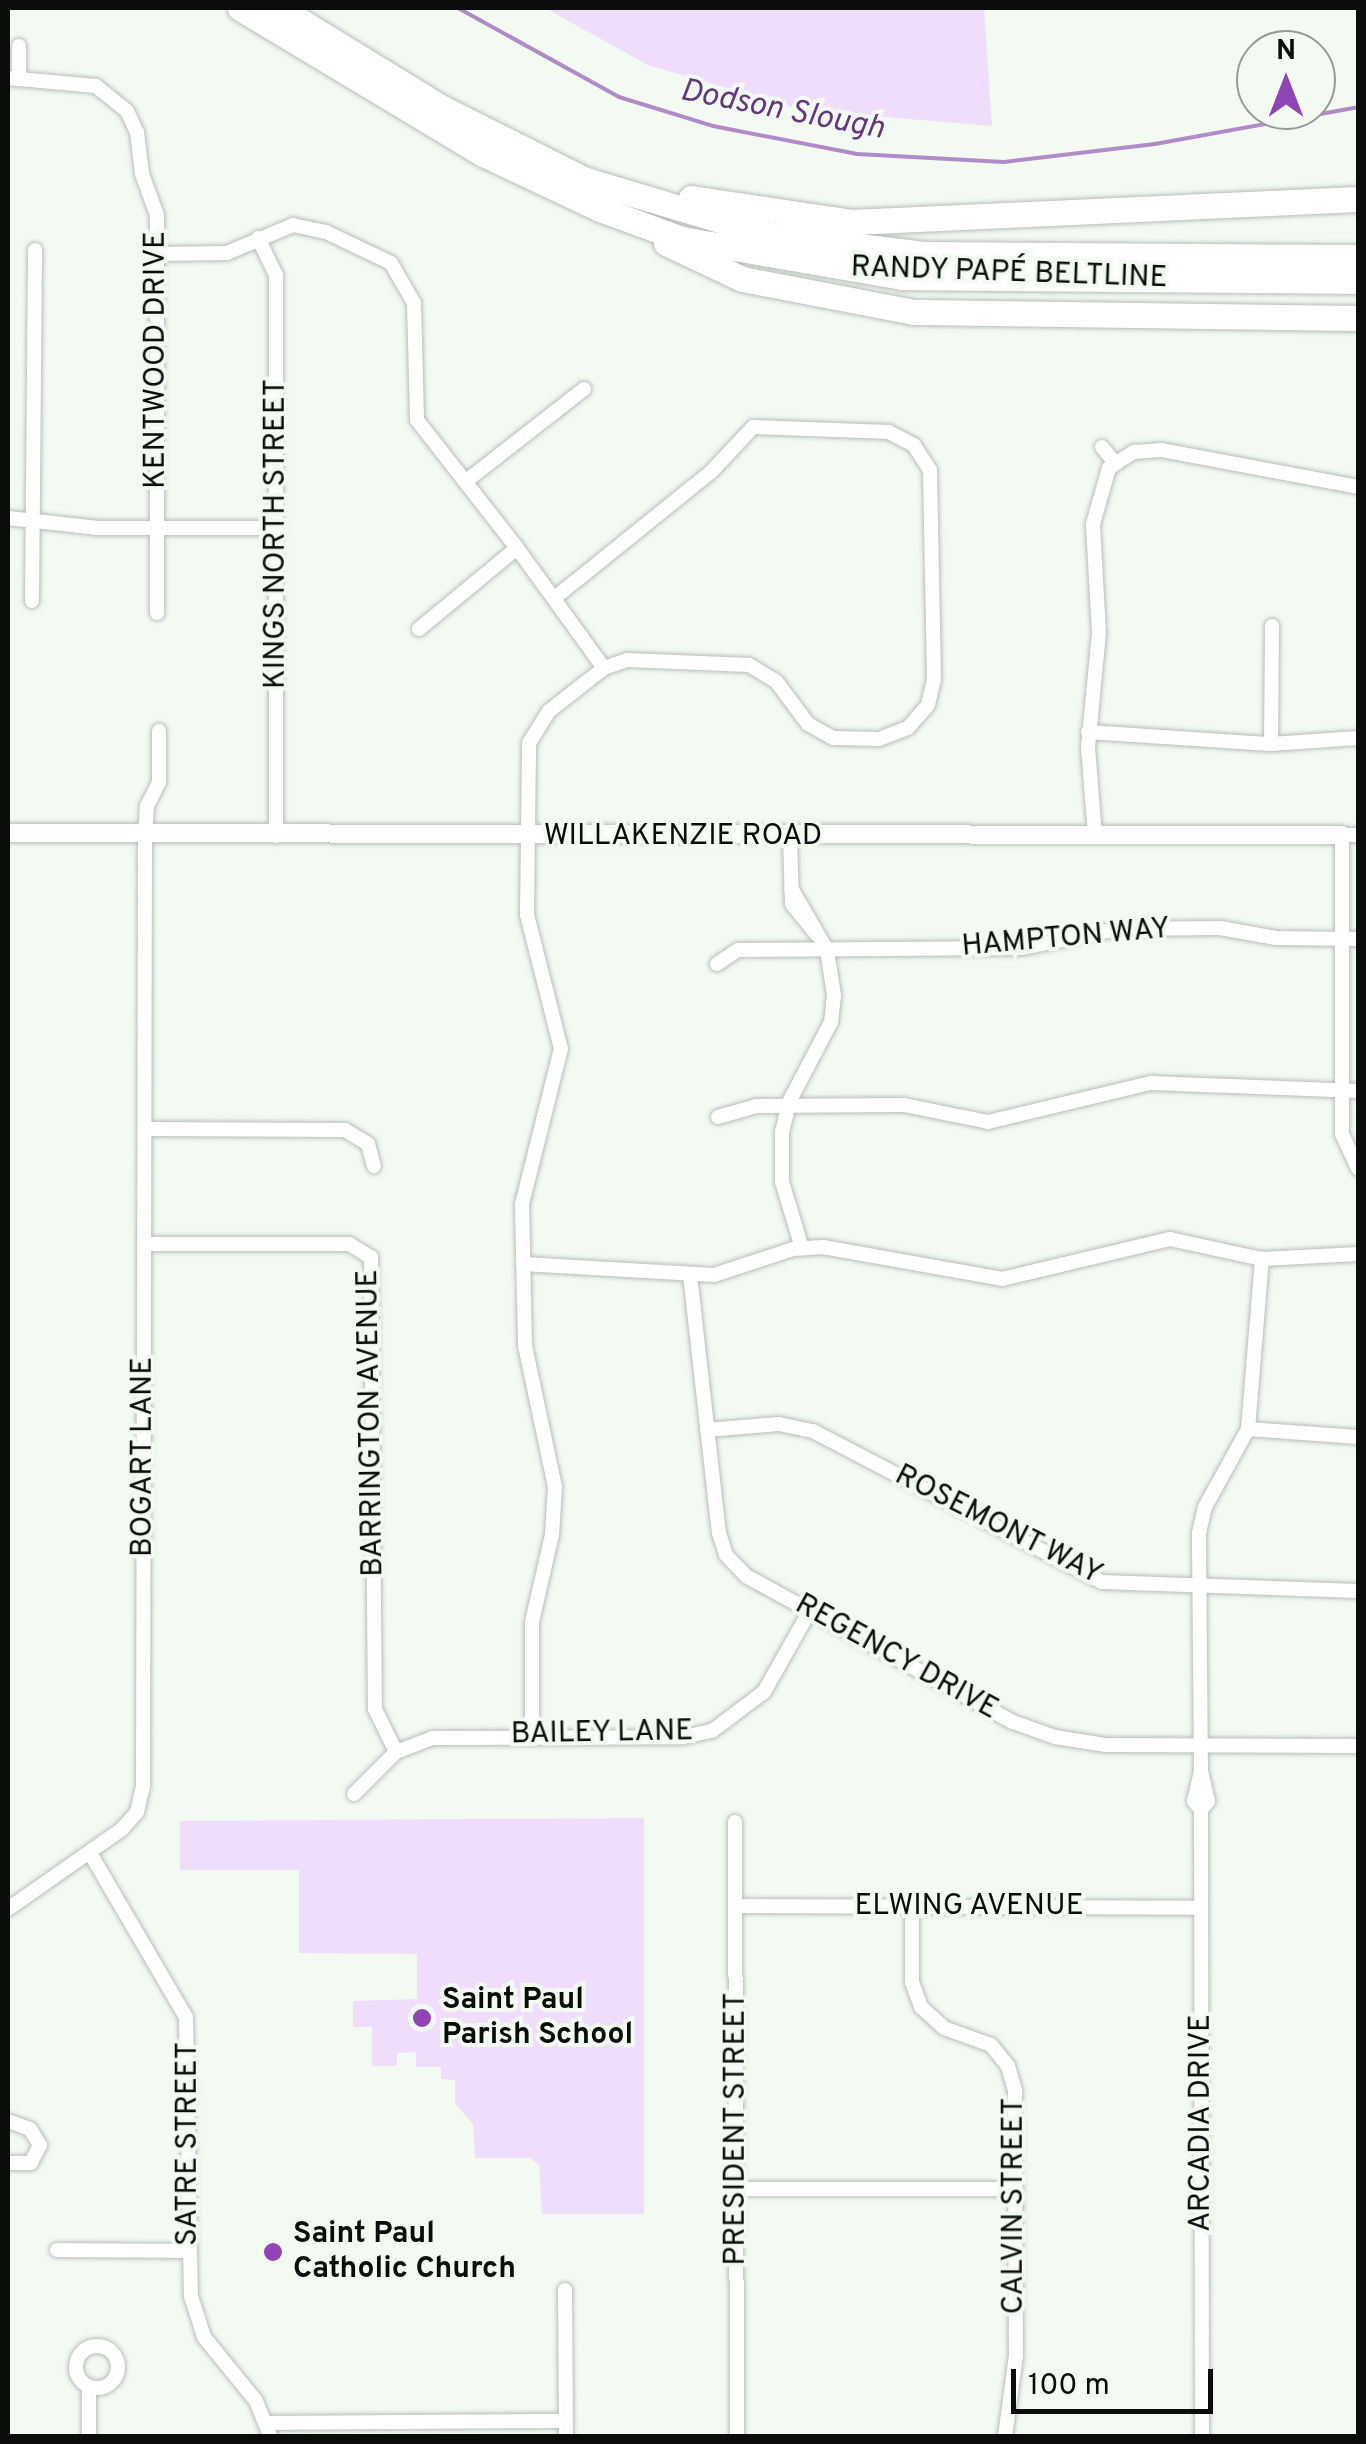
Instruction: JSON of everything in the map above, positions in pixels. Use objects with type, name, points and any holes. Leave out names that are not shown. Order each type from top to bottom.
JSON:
[{"type":"highway","name":"RANDY PAPÉ BELTLINE","points":[[240,8],[482,154],[638,223],[749,254],[902,276],[1358,281]]},
{"type":"highway","name":"RANDY PAPÉ BELTLINE","points":[[279,8],[442,108],[586,180],[769,235],[924,254],[1358,257]]},
{"type":"highway","points":[[328,38],[588,167],[779,216],[852,222],[999,220],[1358,199]]},
{"type":"highway","points":[[638,223],[673,248],[742,278],[914,312],[1358,318]]},
{"type":"highway","points":[[1312,256],[1358,245]]},
{"type":"street","name":"KENTWOOD DRIVE","points":[[19,46],[13,78],[88,82],[127,112],[156,209],[158,613]]},
{"type":"street","points":[[158,254],[220,254],[282,226],[311,227],[378,254],[403,276],[414,303],[418,420],[556,596],[604,668]]},
{"type":"street","name":"KINGS NORTH STREET","points":[[258,238],[276,276],[276,836]]},
{"type":"street","points":[[32,601],[35,250]]},
{"type":"street","points":[[466,482],[584,389]]},
{"type":"street","points":[[532,1737],[532,1622],[552,1536],[555,1487],[526,1358],[525,1180],[561,1049],[556,1008],[528,927],[526,837],[532,734],[549,711],[604,668],[627,660],[739,662],[776,681],[801,717],[824,734],[868,740],[908,728],[928,705],[934,679],[934,486],[926,460],[889,432],[753,427],[712,471],[556,596]]},
{"type":"street","points":[[1102,446],[1114,462]]},
{"type":"street","points":[[1095,836],[1088,732],[1099,633],[1094,510],[1114,462],[1134,452],[1161,450],[1358,487]]},
{"type":"street","points":[[8,518],[92,528],[277,528]]},
{"type":"street","points":[[419,629],[518,548]]},
{"type":"street","points":[[1271,744],[1272,626]]},
{"type":"street","name":"BOGART LANE","points":[[90,1854],[132,1818],[143,1786],[145,834],[146,806],[159,782],[159,730]]},
{"type":"street","points":[[1088,732],[1271,744],[1358,738]]},
{"type":"street","name":"WILLAKENZIE ROAD","points":[[8,833],[1350,836]]},
{"type":"street","points":[[1350,836],[1342,938],[1342,1091],[1344,1141],[1358,1169]]},
{"type":"street","points":[[790,837],[791,888],[804,926],[818,934],[827,950],[834,1014],[788,1106],[780,1171],[802,1248]]},
{"type":"street","name":"HAMPTON WAY","points":[[717,964],[738,950],[1022,948],[1118,929],[1220,928],[1276,938],[1358,939]]},
{"type":"street","points":[[718,1116],[788,1106],[913,1106],[988,1122],[1152,1083],[1358,1091]]},
{"type":"street","points":[[146,1130],[345,1130],[368,1144],[374,1166]]},
{"type":"street","points":[[523,1264],[690,1275],[734,1273],[802,1248],[981,1279],[1031,1276],[1170,1238],[1262,1259],[1358,1254]]},
{"type":"street","name":"BARRINGTON AVENUE","points":[[147,1244],[367,1246],[374,1268],[374,1701],[378,1724],[396,1752]]},
{"type":"street","name":"ARCADIA DRIVE","points":[[1202,2436],[1201,1810],[1208,1801],[1201,1772],[1202,1516],[1248,1429],[1262,1259]]},
{"type":"street","name":"REGENCY DRIVE","points":[[690,1275],[726,1555],[746,1576],[1039,1732],[1106,1746],[1358,1746]]},
{"type":"street","name":"ROSEMONT WAY","points":[[707,1430],[779,1424],[812,1431],[1091,1578],[1199,1588],[1358,1591]]},
{"type":"street","points":[[1248,1429],[1358,1438]]},
{"type":"street","name":"BAILEY LANE","points":[[354,1794],[396,1752],[433,1738],[682,1737],[722,1726],[764,1692],[809,1612]]},
{"type":"street","name":"PRESIDENT STREET","points":[[735,1822],[737,2436]]},
{"type":"street","points":[[8,1910],[90,1854]]},
{"type":"street","name":"SATRE STREET","points":[[90,1854],[188,2027],[192,2296],[204,2337],[269,2430]]},
{"type":"street","name":"ELWING AVENUE","points":[[737,1906],[1201,1908]]},
{"type":"street","name":"CALVIN STREET","points":[[912,1906],[912,1982],[921,2007],[944,2028],[991,2045],[1012,2076],[1016,2355],[1005,2436]]},
{"type":"street","points":[[8,2121],[30,2129],[40,2145],[32,2163],[8,2163]]},
{"type":"street","points":[[738,2189],[1015,2189]]},
{"type":"street","points":[[58,2250],[190,2251]]},
{"type":"street","points":[[269,2430],[566,2429],[565,2290]]},
{"type":"street","points":[[89,2387],[89,2436]]},
{"type":"shaded area","points":[[545,8],[984,8],[992,126],[802,110],[648,65]]},
{"type":"shaded area","name":"Saint Paul Parish School","points":[[644,1818],[644,2214],[542,2214],[539,2165],[530,2158],[475,2158],[473,2124],[455,2103],[455,2080],[441,2079],[441,2067],[416,2067],[416,2052],[397,2053],[397,2066],[372,2066],[372,2027],[353,2027],[353,2001],[417,1999],[417,1954],[299,1953],[299,1870],[180,1870],[180,1821]]},
{"type":"waterway","name":"Dodson Slough","points":[[458,8],[619,97],[713,126],[857,154],[1004,162],[1155,144],[1358,107]]},
{"type":"place","name":"Saint Paul Parish School","points":[[422,2018]]},
{"type":"place","name":"Saint Paul Catholic Church","points":[[273,2252]]}]
